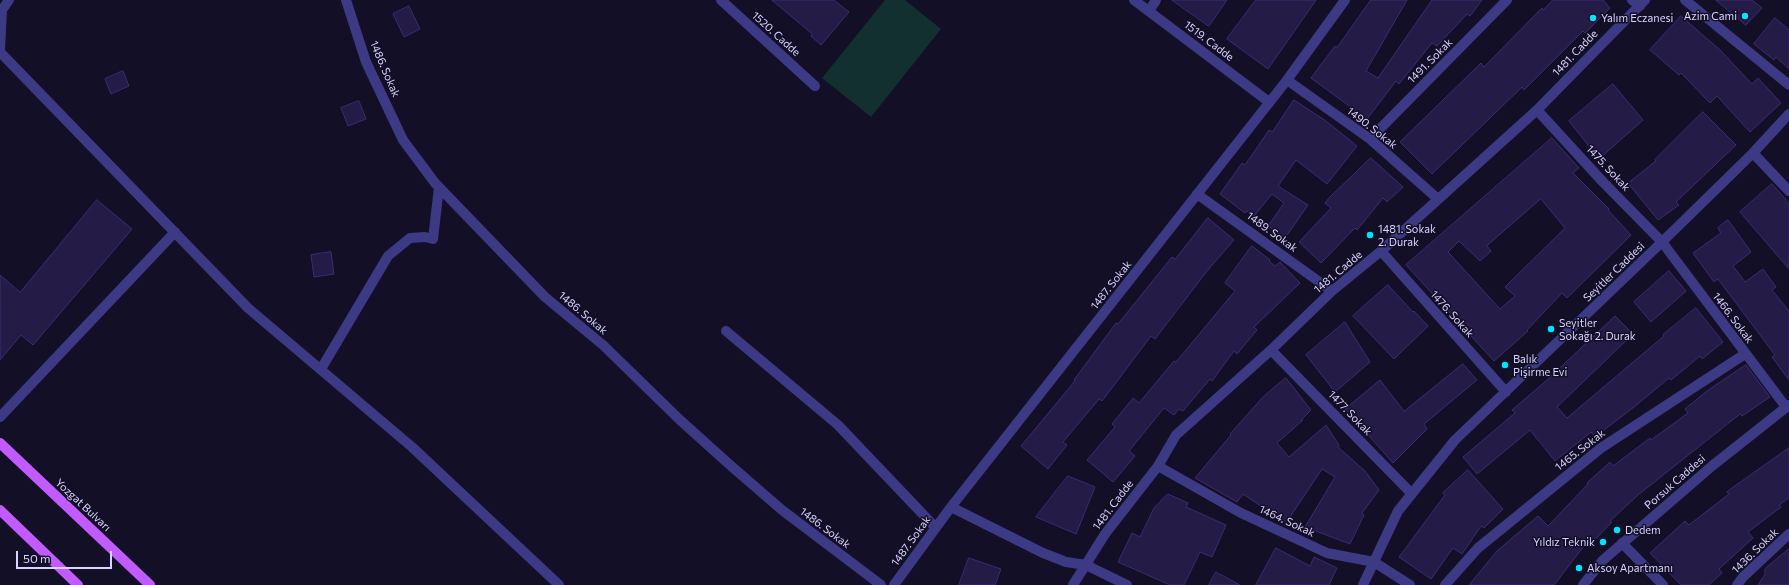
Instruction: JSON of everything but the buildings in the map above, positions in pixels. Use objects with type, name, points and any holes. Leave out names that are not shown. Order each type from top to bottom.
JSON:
[{"type":"main road","name":"Yozgat Bulvarı","points":[[0,443],[150,585]]},
{"type":"main road","points":[[0,510],[78,585]]},
{"type":"street","points":[[9,0],[2,10],[0,51],[248,308],[412,446],[559,585]]},
{"type":"street","name":"1486. Sokak","points":[[346,0],[366,62],[403,140],[438,187],[546,297],[603,345],[680,420],[730,465],[782,510],[881,585]]},
{"type":"street","name":"1520. Cadde","points":[[721,0],[732,4],[815,86]]},
{"type":"street","name":"1519. Cadde","points":[[1134,0],[1269,102]]},
{"type":"street","points":[[1148,11],[1156,0]]},
{"type":"street","name":"1487. Sokak","points":[[894,585],[935,527],[1287,80],[1346,0]]},
{"type":"street","name":"1491. Sokak","points":[[1370,139],[1507,0]]},
{"type":"street","points":[[1685,0],[1789,85]]},
{"type":"street","name":"1481. Cadde","points":[[1073,585],[1105,534],[1158,466],[1176,435],[1271,350],[1332,291],[1381,251],[1537,110],[1639,2]]},
{"type":"street","name":"1490. Sokak","points":[[1287,80],[1370,139],[1438,199]]},
{"type":"street","name":"1475. Sokak","points":[[1537,110],[1603,182],[1662,242]]},
{"type":"street","name":"Seyitler Caddesi","points":[[1363,585],[1398,511],[1455,440],[1662,242],[1752,153],[1789,114]]},
{"type":"street","points":[[1752,153],[1789,191]]},
{"type":"street","points":[[321,369],[388,256],[410,238],[426,237],[433,239],[438,187]]},
{"type":"street","name":"1489. Sokak","points":[[1197,194],[1332,291]]},
{"type":"street","points":[[0,417],[175,232]]},
{"type":"street","name":"1466. Sokak","points":[[1662,242],[1745,354],[1787,406]]},
{"type":"street","name":"1476. Sokak","points":[[1381,251],[1506,392]]},
{"type":"street","points":[[726,331],[838,424],[935,527]]},
{"type":"street","name":"1477. Sokak","points":[[1271,350],[1412,494]]},
{"type":"street","name":"1465. Sokak","points":[[1445,585],[1478,548],[1600,448],[1745,354]]},
{"type":"street","name":"Porsuk Caddesi","points":[[1583,585],[1602,561],[1622,543],[1712,466],[1787,406]]},
{"type":"street","name":"1464. Sokak","points":[[1158,466],[1241,513],[1327,553],[1374,562],[1410,585]]},
{"type":"street","points":[[951,507],[1049,556],[1066,562],[1086,565],[1127,585]]},
{"type":"street","name":"1436. Sokak","points":[[1737,585],[1743,577],[1789,534]]},
{"type":"street","points":[[1622,543],[1663,585]]},
{"type":"green space","points":[[885,0],[905,0],[941,29],[871,117],[822,78]]},
{"type":"place","name":"Azim Cami","points":[[1745,16]]},
{"type":"place","name":"Yalım Eczanesi","points":[[1593,18]]},
{"type":"place","name":"1481. Sokak 2. Durak","points":[[1370,235]]},
{"type":"place","name":"Seyitler Sokağı 2. Durak","points":[[1551,329]]},
{"type":"place","name":"Balık Pişirme Evi","points":[[1505,365]]},
{"type":"place","name":"Dedem","points":[[1617,530]]},
{"type":"place","name":"Yıldız Teknik","points":[[1603,542]]},
{"type":"place","name":"Aksoy Apartmanı","points":[[1579,568]]}]
